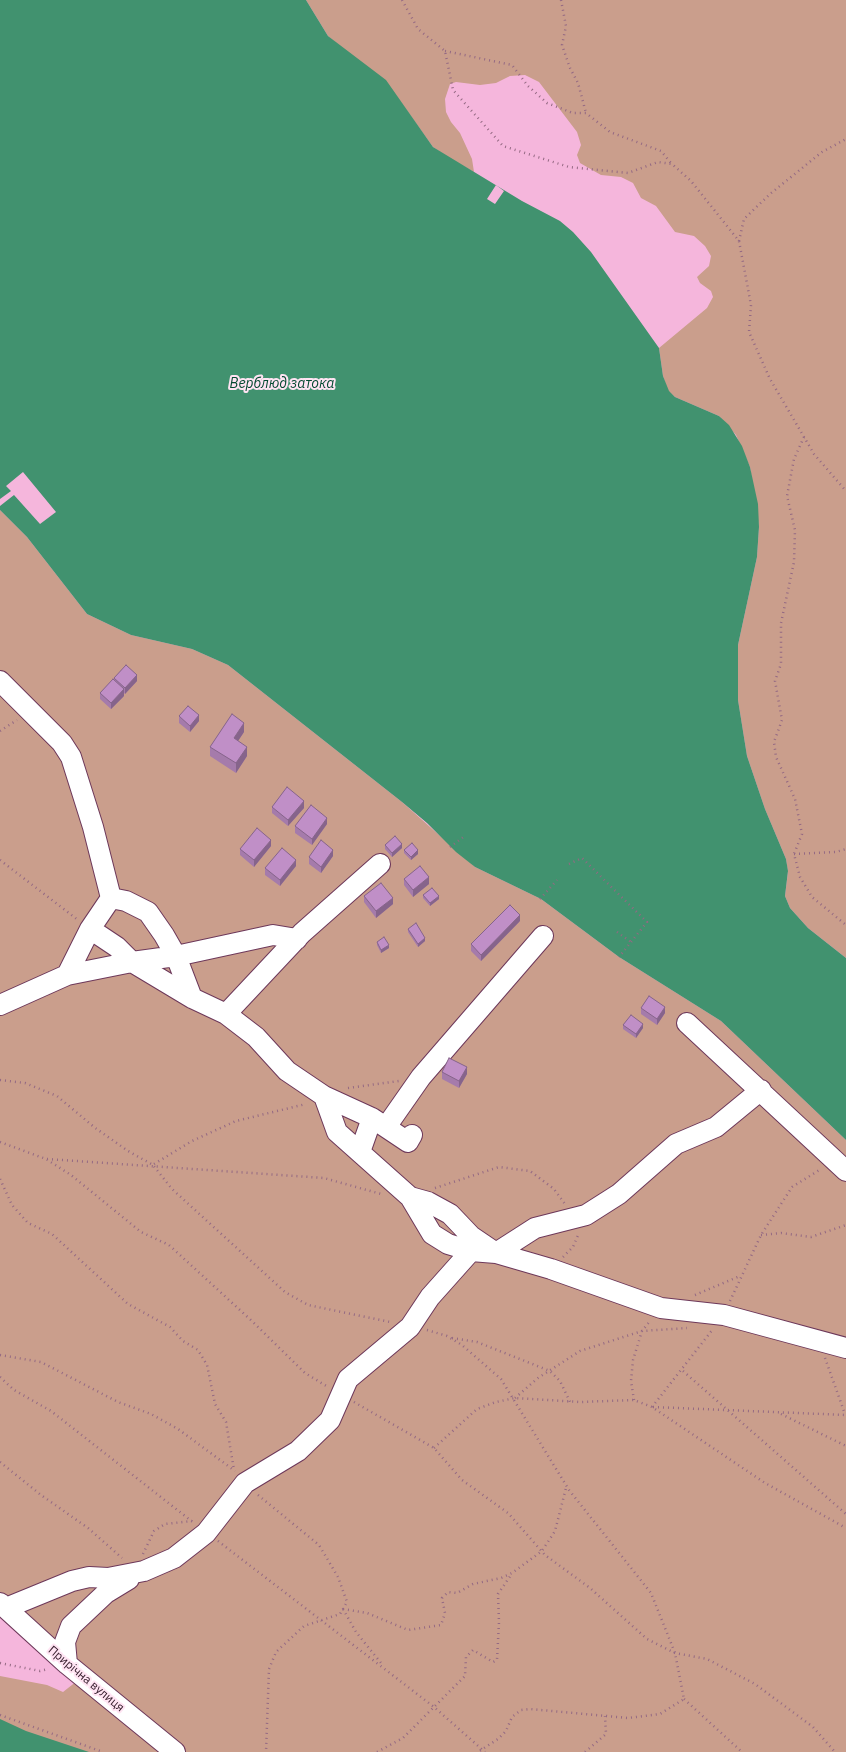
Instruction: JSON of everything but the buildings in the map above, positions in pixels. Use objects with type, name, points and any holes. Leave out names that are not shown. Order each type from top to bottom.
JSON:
[{"type":"lane","points":[[0,681],[62,743],[71,757],[93,827],[112,898]]},
{"type":"lane","points":[[226,1014],[297,939],[380,864]]},
{"type":"lane","points":[[67,975],[90,929],[112,898]]},
{"type":"lane","points":[[112,898],[126,901],[148,912],[176,956],[192,998]]},
{"type":"lane","points":[[90,929],[117,947],[132,962],[192,998],[226,1014],[256,1037],[287,1071],[324,1096],[379,1123],[408,1142],[412,1135]]},
{"type":"lane","points":[[0,1005],[67,975],[132,962],[176,956],[273,935],[297,939]]},
{"type":"lane","points":[[360,1152],[379,1123],[543,936]]},
{"type":"lane","points":[[687,1023],[843,1168]]},
{"type":"lane","points":[[496,1253],[535,1228],[581,1216],[619,1194],[676,1144],[716,1127],[761,1090]]},
{"type":"lane","points":[[324,1096],[337,1132],[410,1197],[418,1214],[432,1234],[448,1244],[471,1251],[496,1253],[551,1269],[661,1308],[724,1315],[846,1348]]},
{"type":"lane","points":[[410,1197],[428,1202],[450,1214],[471,1236],[496,1253]]},
{"type":"lane","points":[[3,1606],[72,1581],[89,1577],[108,1578],[174,1558],[199,1527],[245,1484],[298,1451],[330,1420],[348,1379],[410,1327],[430,1297],[471,1251]]},
{"type":"lane","points":[[67,1664],[65,1642],[71,1626],[106,1593],[136,1570]]},
{"type":"lane","name":"Прирічна вулиця","points":[[3,1606],[67,1664],[175,1752]]},
{"type":"path","points":[[402,0],[418,29],[445,51],[512,65],[528,86],[547,103],[573,113],[586,113]]},
{"type":"path","points":[[561,0],[566,26],[562,45],[570,68],[578,83],[586,113],[610,132],[661,151],[691,181],[739,241],[748,280],[751,305],[749,332],[770,378],[814,454],[846,491]]},
{"type":"path","points":[[445,51],[453,90],[503,146],[569,167],[628,173],[658,162],[672,164]]},
{"type":"path","points":[[739,241],[744,219],[770,194],[822,152],[846,139]]},
{"type":"path","points":[[804,437],[794,459],[787,496],[796,530],[794,562],[781,623],[781,664],[775,681],[782,720],[774,742],[776,757],[795,799],[802,834],[794,854],[800,877],[812,897],[846,925]]},
{"type":"path","points":[[450,847],[466,835]]},
{"type":"path","points":[[794,854],[836,852],[846,849]]},
{"type":"path","points":[[569,864],[582,858],[647,922],[619,957]]},
{"type":"path","points":[[0,860],[90,929]]},
{"type":"path","points":[[540,900],[557,880]]},
{"type":"path","points":[[617,932],[631,942]]},
{"type":"path","points":[[153,1165],[192,1141],[236,1121],[311,1103],[339,1090],[421,1077]]},
{"type":"path","points":[[0,1080],[25,1083],[57,1096],[108,1136],[153,1165],[172,1189],[285,1292],[308,1305],[342,1310],[423,1329],[451,1338],[476,1342],[550,1371],[560,1381],[570,1402]]},
{"type":"path","points":[[0,1142],[46,1159],[71,1175],[142,1232],[169,1245],[305,1373],[434,1448],[462,1480],[508,1513],[542,1551],[590,1588],[647,1639],[675,1653],[707,1659],[754,1684],[813,1727],[835,1752]]},
{"type":"path","points":[[46,1159],[324,1178],[378,1193],[410,1197],[499,1167],[530,1171],[554,1189],[581,1216],[573,1247],[551,1269]]},
{"type":"path","points":[[652,1407],[724,1315],[761,1235],[792,1187],[818,1170],[843,1168]]},
{"type":"path","points":[[0,1179],[12,1205],[28,1223],[52,1234],[128,1304],[170,1327],[183,1341],[198,1350],[207,1365],[215,1404],[226,1422],[234,1470]]},
{"type":"path","points":[[761,1235],[781,1233],[811,1238],[846,1225]]},
{"type":"path","points":[[693,1296],[742,1275]]},
{"type":"path","points":[[634,1400],[631,1382],[633,1360],[642,1331],[661,1308]]},
{"type":"path","points":[[434,1448],[477,1410],[515,1398],[580,1351],[642,1331],[686,1329],[694,1326]]},
{"type":"path","points":[[451,1338],[468,1349],[501,1379],[515,1398],[567,1486],[651,1593],[675,1653],[684,1699],[742,1752]]},
{"type":"path","points":[[652,1407],[846,1415],[819,1340]]},
{"type":"path","points":[[682,1371],[846,1514]]},
{"type":"path","points":[[0,1377],[14,1390],[52,1411],[199,1527],[388,1670],[484,1750]]},
{"type":"path","points":[[515,1398],[570,1402],[634,1400],[652,1407],[765,1483],[846,1528]]},
{"type":"path","points":[[779,1413],[846,1446]]},
{"type":"path","points":[[0,1462],[41,1495],[88,1528],[117,1556],[136,1570],[154,1531],[165,1524],[199,1527]]},
{"type":"path","points":[[388,1670],[365,1645],[343,1609],[367,1613],[408,1630],[441,1625],[445,1613],[442,1598],[448,1592],[457,1593],[472,1584],[501,1578],[512,1573],[542,1551],[555,1531],[567,1486]]},
{"type":"path","points":[[376,1752],[402,1738],[465,1676],[466,1657],[473,1650],[493,1662],[498,1660],[498,1594],[512,1573]]},
{"type":"path","points":[[0,1664],[40,1671],[67,1664]]},
{"type":"path","points":[[478,1752],[484,1750],[498,1739],[506,1731],[512,1717],[521,1710],[530,1709],[628,1718],[660,1714],[684,1699]]},
{"type":"path","points":[[0,1715],[103,1752]]},
{"type":"path","points":[[585,1752],[606,1734],[605,1716]]},
{"type":"shaded area","points":[[306,0],[846,0],[846,958],[808,928],[790,908],[785,896],[788,872],[786,859],[765,809],[747,756],[738,700],[737,670],[738,645],[757,557],[759,527],[750,467],[736,435],[719,416],[675,397],[668,391],[663,376],[659,348],[707,308],[713,297],[711,291],[700,283],[697,277],[709,266],[711,256],[705,246],[694,236],[675,232],[656,206],[641,198],[633,183],[621,177],[601,175],[580,163],[577,155],[581,145],[577,132],[539,82],[525,75],[510,76],[496,83],[480,85],[456,82],[450,84],[445,99],[446,112],[460,133],[472,159],[474,172],[449,158],[433,147],[395,94],[328,36]]},
{"type":"shaded area","points":[[0,510],[27,537],[87,614],[131,635],[192,649],[228,665],[402,802],[475,867],[541,899],[619,957],[721,1021],[846,1140],[846,1752],[186,1752],[0,1595]]},
{"type":"shaded area","points":[[0,1676],[47,1685],[63,1692],[77,1681],[173,1752],[0,1752]]},
{"type":"water","name":"Верблюд затока","points":[[0,0],[306,0],[328,36],[386,80],[433,147],[522,201],[560,221],[573,232],[591,252],[659,348],[663,376],[669,391],[675,397],[719,416],[729,425],[742,446],[750,467],[758,504],[757,557],[738,645],[738,700],[747,756],[765,809],[786,859],[788,871],[785,896],[790,908],[808,928],[846,958],[846,1140],[721,1021],[619,957],[541,899],[475,867],[402,802],[228,665],[192,649],[131,635],[87,614],[27,537],[0,510]]},
{"type":"water","points":[[0,1719],[26,1731],[89,1752],[0,1752]]},
{"type":"pier","points":[[496,185],[504,191],[495,204],[487,199]]},
{"type":"pier","points":[[23,472],[56,512],[40,524],[14,495],[0,506],[0,499],[11,491],[6,486]]}]
